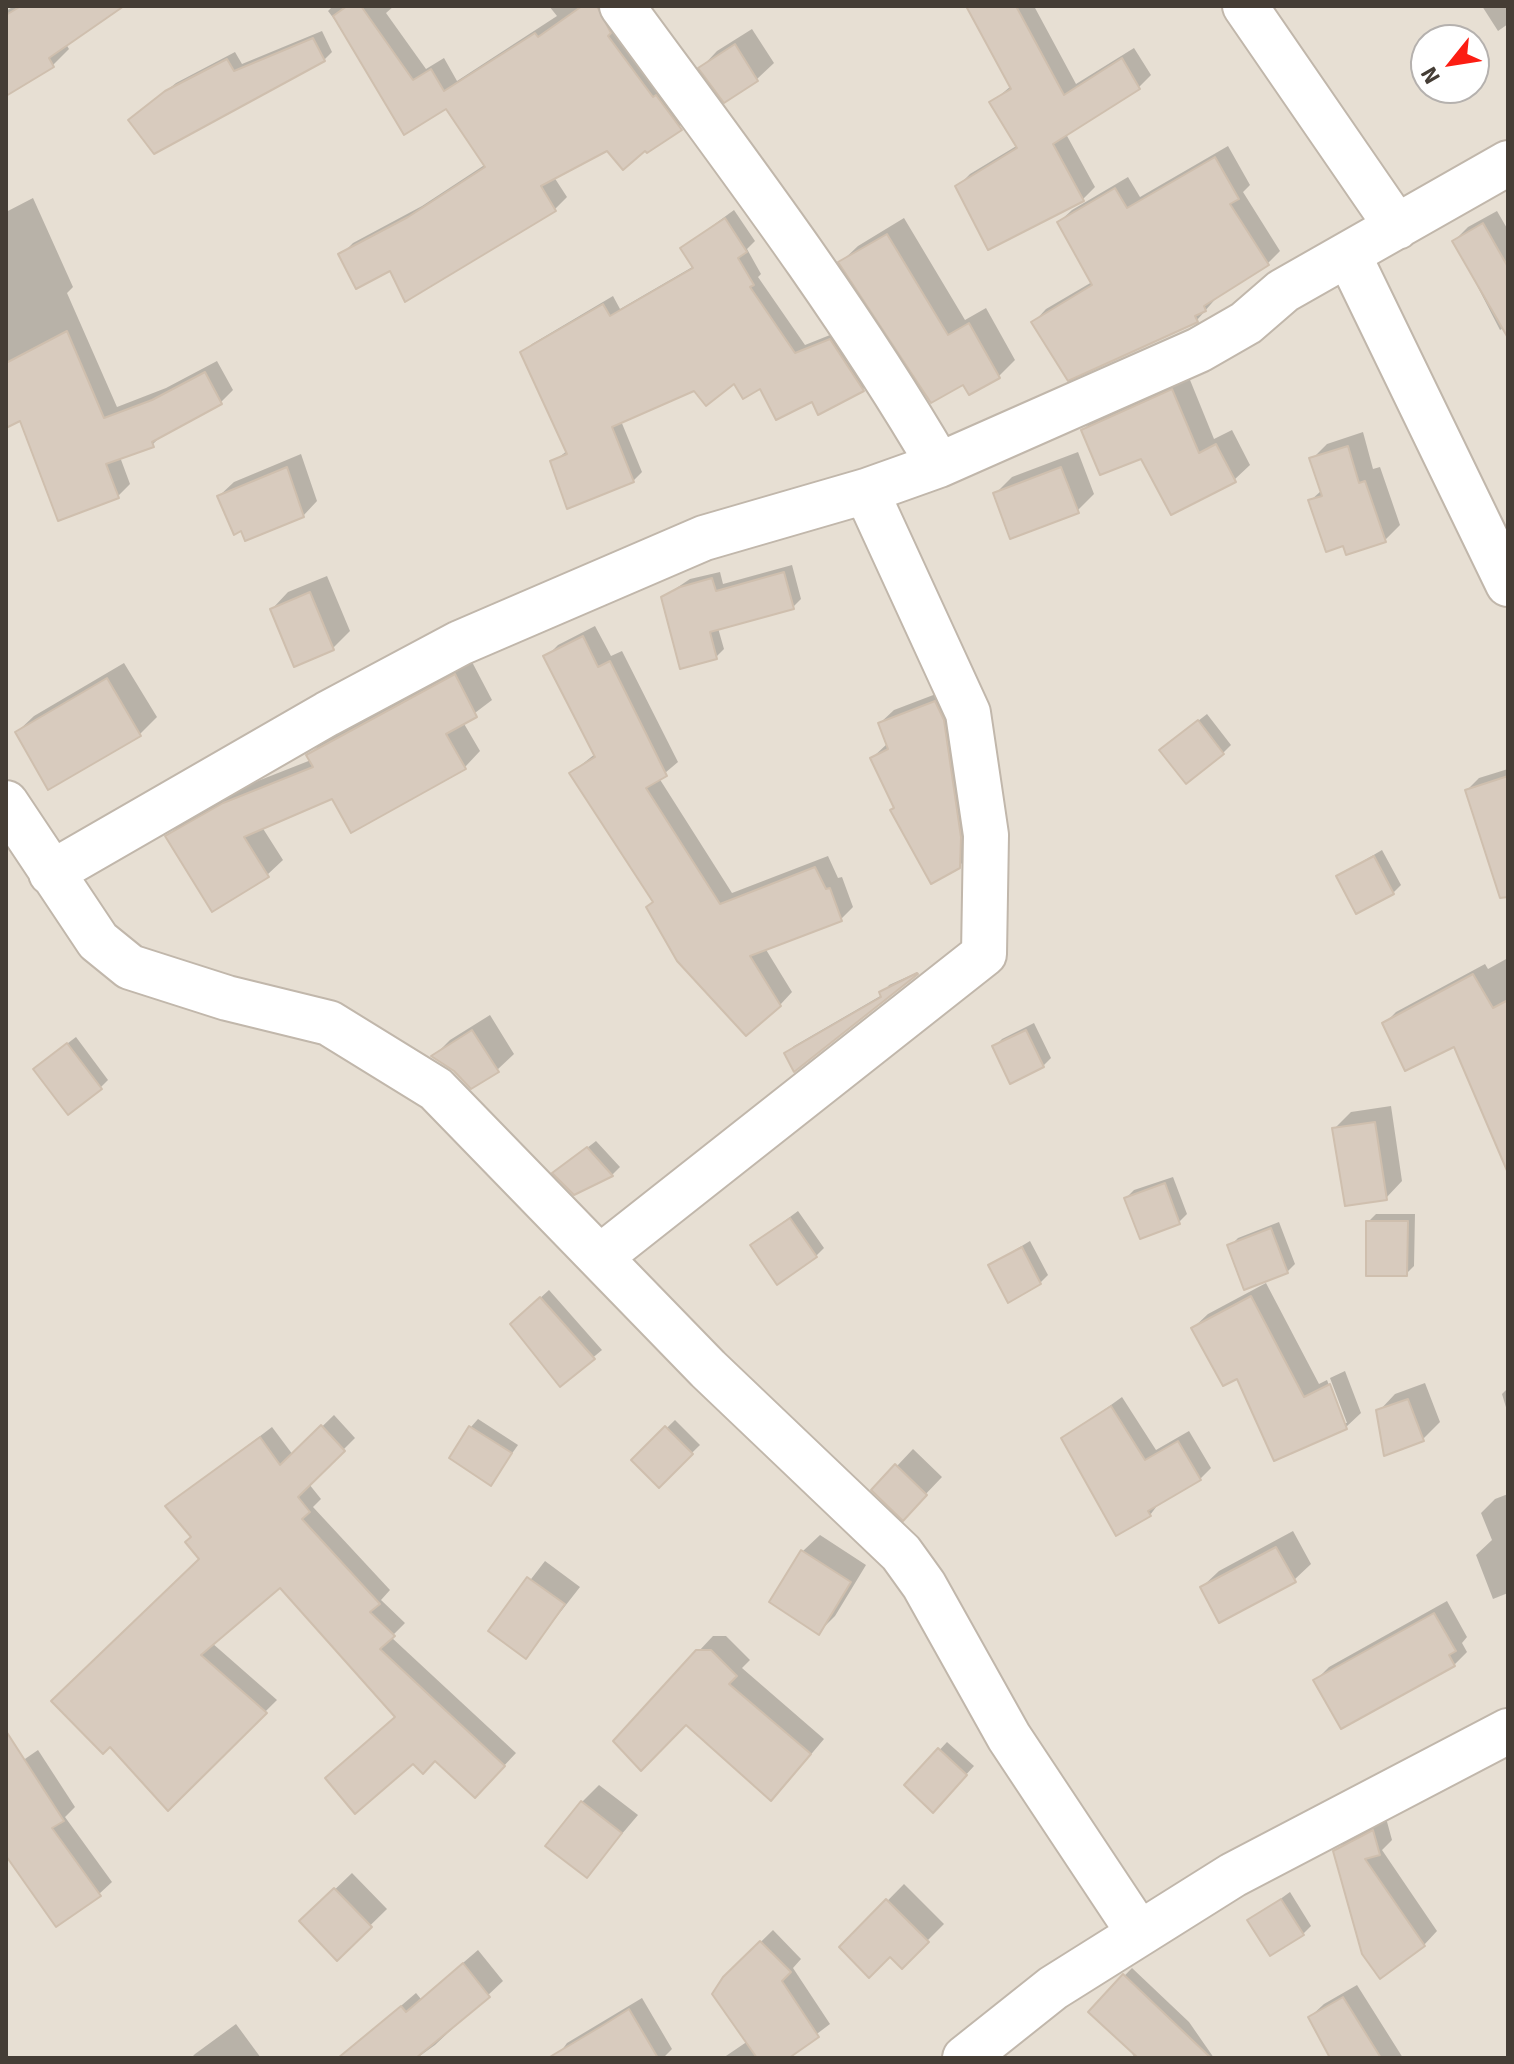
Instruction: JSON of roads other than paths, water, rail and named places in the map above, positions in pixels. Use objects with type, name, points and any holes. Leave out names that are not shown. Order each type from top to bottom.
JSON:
[{"type":"street","points":[[622,6],[779,218],[883,369],[939,465]]},
{"type":"street","points":[[1245,6],[1397,227]]},
{"type":"street","points":[[51,873],[327,714],[460,643],[704,538],[866,491],[939,465],[1199,350],[1246,323],[1283,291],[1508,163]]},
{"type":"street","points":[[1349,256],[1508,584]]},
{"type":"street","points":[[600,1257],[984,954],[986,835],[968,713],[866,491]]},
{"type":"street","points":[[6,803],[98,941],[130,967],[227,998],[329,1023],[436,1089],[708,1369],[901,1553],[924,1585],[1009,1737],[1139,1933]]},
{"type":"street","points":[[965,2058],[1053,1988],[1139,1933],[1283,1848],[1508,1731]]}]
